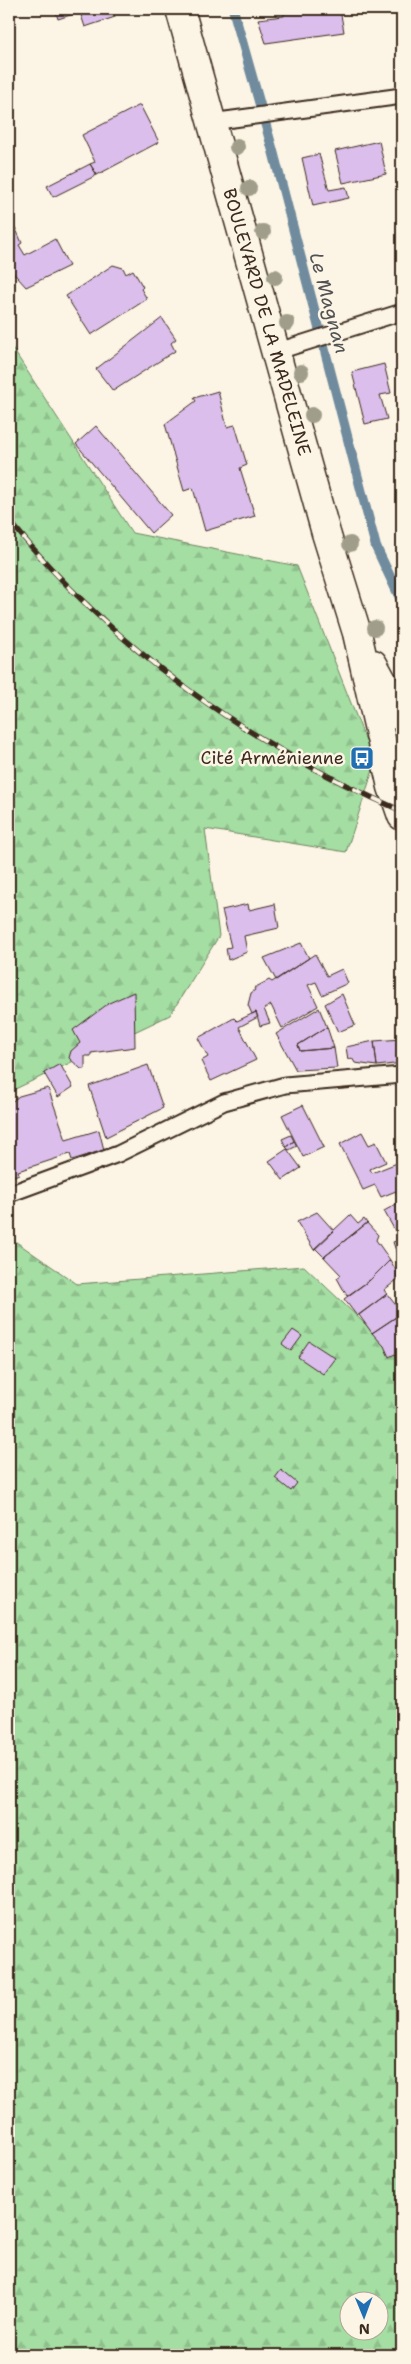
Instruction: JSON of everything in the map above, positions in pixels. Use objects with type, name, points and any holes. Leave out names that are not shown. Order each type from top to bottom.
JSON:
[{"type":"street","name":"BOULEVARD DE LA MADELEINE","points":[[180,9],[326,532],[357,633],[392,786],[402,816]]},
{"type":"street","name":"BOULEVARD DE LA MADELEINE","points":[[357,633],[402,717]]},
{"type":"lane","points":[[211,122],[402,96]]},
{"type":"lane","points":[[275,352],[402,312]]},
{"type":"lane","points":[[9,1194],[118,1154],[224,1102],[286,1084],[402,1075]]},
{"type":"green space","points":[[9,343],[132,533],[297,566],[375,764],[346,852],[205,829],[219,936],[170,1015],[9,1092]]},
{"type":"green space","points":[[9,1237],[77,1284],[304,1266],[402,1359],[402,2355],[9,2355]]},
{"type":"building","points":[[55,9],[89,9],[58,19]]},
{"type":"building","points":[[89,9],[112,9],[115,17],[85,27],[80,12]]},
{"type":"building","points":[[301,9],[302,11],[340,9],[344,32],[266,43],[258,19],[284,16],[284,10]]},
{"type":"building","points":[[402,34],[402,56],[400,35]]},
{"type":"building","points":[[140,105],[159,142],[97,175],[90,164],[95,162],[82,135]]},
{"type":"building","points":[[379,141],[386,174],[343,183],[335,151]]},
{"type":"building","points":[[319,154],[329,190],[346,187],[349,198],[313,206],[302,158]]},
{"type":"building","points":[[90,164],[97,175],[53,197],[47,186]]},
{"type":"building","points":[[15,227],[22,243],[19,245],[25,255],[55,239],[69,266],[26,287],[9,268],[9,230]]},
{"type":"building","points":[[113,265],[123,268],[126,274],[133,270],[143,287],[141,289],[147,299],[91,335],[66,296]]},
{"type":"building","points":[[162,318],[176,339],[171,343],[175,351],[113,391],[96,369]]},
{"type":"building","points":[[384,364],[391,393],[380,395],[387,419],[365,424],[352,372]]},
{"type":"building","points":[[218,391],[227,427],[235,425],[247,465],[240,468],[255,516],[205,531],[193,488],[184,491],[165,424],[196,401],[194,398]]},
{"type":"building","points":[[96,426],[171,515],[151,533],[76,444]]},
{"type":"building","points":[[248,904],[249,910],[275,904],[279,928],[244,936],[247,952],[228,960],[226,948],[231,947],[222,910]]},
{"type":"building","points":[[301,943],[309,958],[276,980],[264,958]]},
{"type":"building","points":[[315,954],[327,976],[342,969],[348,983],[322,995],[316,982],[308,985],[318,1006],[282,1028],[271,1005],[264,1009],[270,1023],[260,1026],[256,1012],[252,1014],[248,1005],[251,993],[255,990],[254,988],[269,980],[272,982]]},
{"type":"building","points":[[134,992],[135,1047],[91,1053],[91,1056],[85,1056],[85,1069],[81,1069],[69,1058],[71,1051],[80,1043],[73,1030],[109,1003]]},
{"type":"building","points":[[342,994],[355,1025],[338,1032],[325,1004]]},
{"type":"building","points":[[319,1008],[327,1027],[298,1045],[300,1051],[334,1048],[337,1068],[296,1070],[276,1034]]},
{"type":"building","points":[[256,1012],[258,1017],[239,1027],[256,1060],[211,1081],[201,1061],[208,1057],[198,1038],[234,1018],[237,1021]]},
{"type":"building","points":[[327,1027],[334,1048],[300,1051],[298,1045]]},
{"type":"building","points":[[402,1039],[402,1063],[377,1066],[374,1041]]},
{"type":"building","points":[[374,1041],[377,1066],[355,1063],[352,1058],[348,1060],[346,1047]]},
{"type":"building","points":[[60,1064],[73,1087],[58,1097],[44,1073]]},
{"type":"building","points":[[148,1065],[163,1108],[106,1137],[89,1086]]},
{"type":"building","points":[[48,1088],[66,1140],[99,1130],[104,1150],[72,1160],[70,1154],[18,1171],[19,1174],[9,1178],[9,1104],[19,1096]]},
{"type":"building","points":[[303,1105],[324,1147],[303,1157],[282,1115]]},
{"type":"building","points":[[362,1132],[369,1145],[376,1142],[386,1162],[370,1169],[372,1173],[402,1161],[402,1192],[397,1194],[396,1191],[381,1197],[375,1185],[363,1190],[340,1144]]},
{"type":"building","points":[[291,1135],[294,1141],[286,1147],[282,1139]]},
{"type":"building","points":[[294,1141],[297,1146],[289,1150],[286,1147]]},
{"type":"building","points":[[287,1149],[301,1168],[283,1180],[269,1161]]},
{"type":"building","points":[[402,1201],[402,1236],[399,1238],[384,1211]]},
{"type":"building","points":[[317,1212],[334,1231],[314,1250],[297,1222]]},
{"type":"building","points":[[350,1215],[358,1224],[364,1219],[367,1223],[324,1257],[315,1248]]},
{"type":"building","points":[[367,1223],[378,1235],[376,1240],[390,1260],[370,1280],[347,1296],[337,1278],[341,1275],[324,1257]]},
{"type":"building","points":[[402,1239],[402,1259],[399,1260],[393,1242]]},
{"type":"building","points":[[390,1260],[397,1272],[397,1280],[384,1290],[387,1294],[357,1316],[344,1299],[370,1280]]},
{"type":"building","points":[[387,1294],[402,1313],[372,1333],[359,1315]]},
{"type":"building","points":[[402,1313],[402,1366],[395,1354],[389,1357],[384,1346],[372,1333]]},
{"type":"building","points":[[293,1330],[302,1336],[291,1351],[282,1344]]},
{"type":"building","points":[[309,1341],[335,1358],[323,1374],[298,1357]]},
{"type":"building","points":[[281,1470],[297,1483],[291,1491],[275,1478]]},
{"type":"waterway","name":"Le Magnan","points":[[233,9],[273,151],[376,547],[402,602]]},
{"type":"railway","points":[[9,520],[49,567],[93,610],[139,651],[188,689],[238,724],[291,756],[346,785],[402,811]]},
{"type":"place","name":"Cité Arménienne","points":[[362,758]]}]
